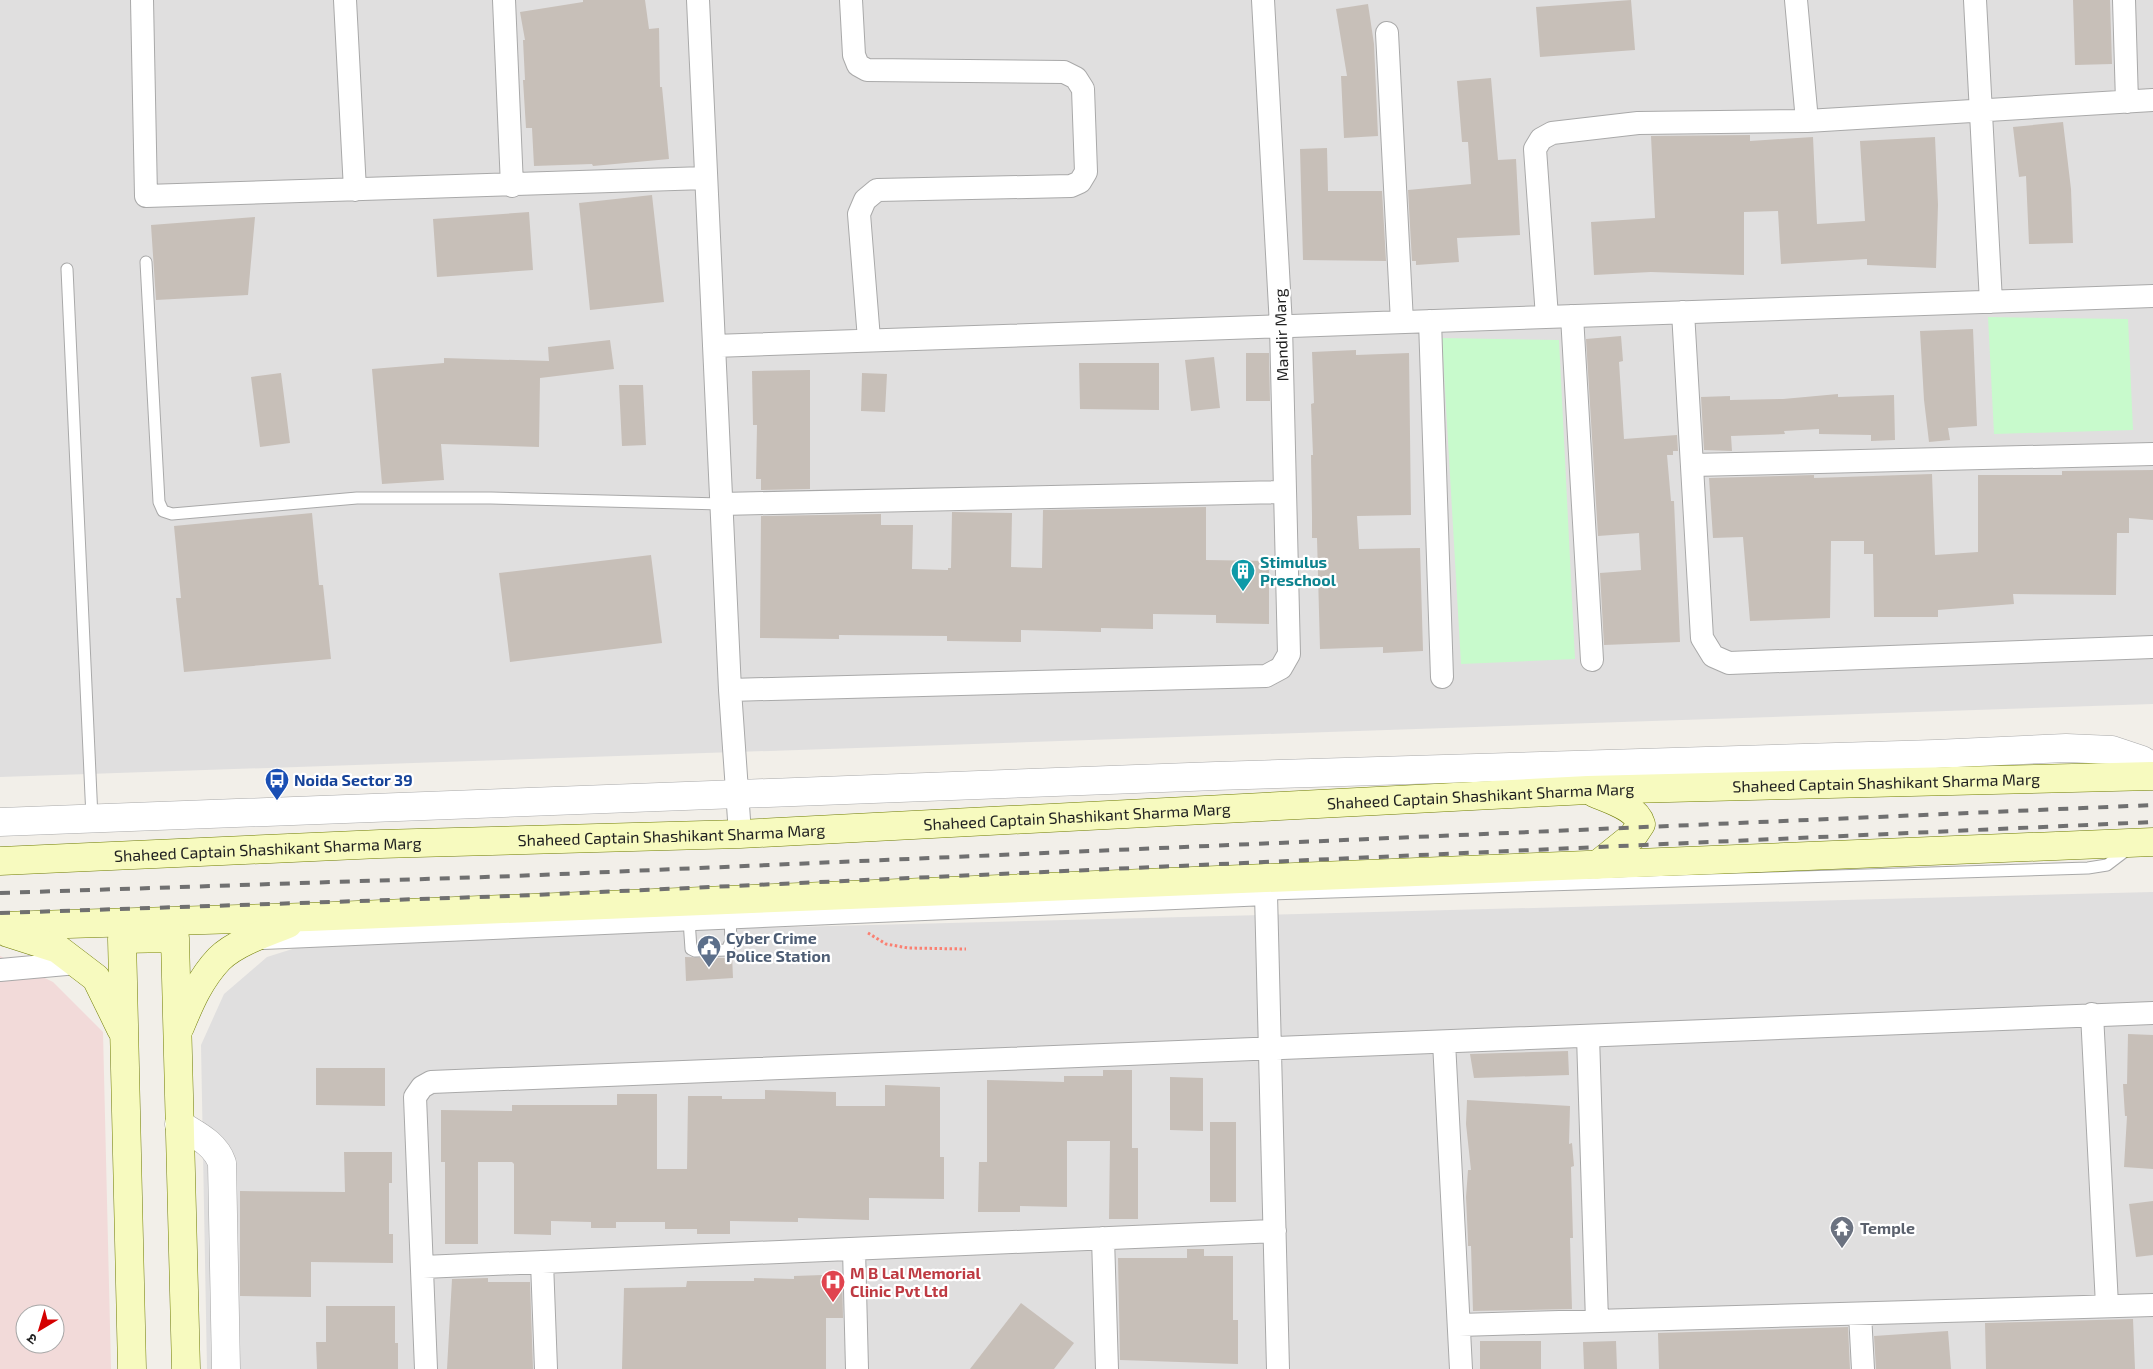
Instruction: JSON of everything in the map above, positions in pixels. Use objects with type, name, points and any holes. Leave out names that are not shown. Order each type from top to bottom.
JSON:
[{"type":"main road","name":"Shaheed Captain Shashikant Sharma Marg","points":[[0,861],[342,846],[740,834],[1588,790],[2153,776]]},
{"type":"main road","points":[[1588,790],[1630,810],[1639,817],[1641,824],[1634,836],[1597,865]]},
{"type":"main road","points":[[0,926],[1266,886],[1597,865],[2144,843]]},
{"type":"main road","points":[[176,1035],[196,990],[220,958],[252,938],[308,917]]},
{"type":"main road","points":[[0,931],[58,948],[96,978],[125,1037]]},
{"type":"main road","points":[[132,1369],[122,939],[175,938],[186,1369]]},
{"type":"street","points":[[142,0],[146,196],[512,186],[706,178]]},
{"type":"street","points":[[345,0],[354,190]]},
{"type":"street","points":[[504,0],[512,186]]},
{"type":"street","points":[[698,0],[730,690],[740,834]]},
{"type":"street","points":[[851,0],[854,55],[858,65],[867,70],[1064,72],[1076,78],[1083,89],[1086,172],[1080,182],[1071,186],[877,190],[865,200],[858,214],[869,340]]},
{"type":"street","name":"Mandir Marg","points":[[730,690],[1266,676],[1281,668],[1289,654],[1281,326],[1263,0]]},
{"type":"street","points":[[1796,0],[1807,121]]},
{"type":"street","points":[[1975,0],[1991,302]]},
{"type":"street","points":[[2124,0],[2127,102]]},
{"type":"street","points":[[1387,33],[1402,322]]},
{"type":"street","points":[[1547,317],[1535,149],[1541,139],[1552,134],[1638,123],[1807,121],[2153,100]]},
{"type":"street","points":[[714,346],[2153,296]]},
{"type":"street","points":[[1683,312],[1702,638],[1713,656],[1729,663],[2153,647]]},
{"type":"street","points":[[1572,316],[1592,660]]},
{"type":"street","points":[[1430,321],[1442,677]]},
{"type":"street","points":[[1692,466],[2153,454]]},
{"type":"street","points":[[721,504],[1285,492]]},
{"type":"street","points":[[0,822],[738,793],[1935,754],[2066,748],[2112,750],[2142,760],[2153,767]]},
{"type":"street","points":[[252,938],[730,918],[1266,886],[1278,1369]]},
{"type":"street","points":[[0,970],[77,963]]},
{"type":"street","points":[[426,1369],[416,1097],[422,1087],[432,1082],[2153,1013]]},
{"type":"street","points":[[2092,1014],[2107,1305]]},
{"type":"street","points":[[1588,1036],[1598,1321]]},
{"type":"street","points":[[1444,1042],[1461,1369]]},
{"type":"street","points":[[179,1124],[211,1144],[218,1152],[222,1162],[226,1369]]},
{"type":"street","points":[[423,1267],[1275,1231]]},
{"type":"street","points":[[1103,1238],[1107,1369]]},
{"type":"street","points":[[854,1249],[857,1369]]},
{"type":"street","points":[[542,1262],[546,1369]]},
{"type":"street","points":[[1459,1325],[2153,1305]]},
{"type":"street","points":[[1860,1314],[1864,1369]]},
{"type":"lane","points":[[146,262],[159,502],[163,511],[172,514],[357,498],[491,498],[721,504]]},
{"type":"lane","points":[[67,269],[92,818]]},
{"type":"lane","points":[[1266,886],[2088,868],[2106,864],[2144,843]]},
{"type":"lane","points":[[689,920],[690,946],[694,951],[727,950],[731,941],[730,918]]},
{"type":"path","points":[[886,944],[908,948],[966,949]]},
{"type":"shaded area","points":[[0,0],[2153,0],[2153,704],[0,777]]},
{"type":"shaded area","points":[[2153,892],[2153,1369],[207,1369],[201,1045],[224,994],[267,957],[324,939]]},
{"type":"shaded area","points":[[0,956],[53,982],[103,1032],[111,1369],[0,1369]]},
{"type":"green space","points":[[1988,317],[2128,319],[2133,430],[1994,434]]},
{"type":"green space","points":[[1442,338],[1559,340],[1575,659],[1461,664]]},
{"type":"building","points":[[583,0],[645,0],[649,29],[659,28],[660,87],[662,87],[669,159],[593,166],[592,164],[534,166],[532,128],[526,128],[523,80],[525,80],[523,40],[525,40],[520,12],[583,2]]},
{"type":"building","points":[[1631,0],[1635,50],[1540,57],[1536,7]]},
{"type":"building","points":[[2073,0],[2110,0],[2112,64],[2075,65]]},
{"type":"building","points":[[1368,4],[1374,44],[1378,136],[1344,138],[1341,76],[1347,76],[1336,9]]},
{"type":"building","points":[[1491,78],[1498,160],[1516,159],[1520,235],[1457,238],[1459,262],[1416,265],[1416,261],[1412,261],[1408,190],[1471,184],[1468,142],[1462,142],[1457,81]]},
{"type":"building","points":[[2063,122],[2071,189],[2073,243],[2029,244],[2026,176],[2019,177],[2013,127]]},
{"type":"building","points":[[1750,135],[1750,141],[1813,137],[1817,224],[1865,221],[1860,141],[1935,137],[1938,205],[1936,268],[1867,265],[1867,259],[1781,264],[1778,211],[1744,212],[1744,275],[1651,272],[1594,275],[1591,222],[1655,218],[1651,136]]},
{"type":"building","points":[[1327,148],[1328,191],[1382,191],[1386,261],[1303,260],[1300,149]]},
{"type":"building","points":[[652,195],[664,302],[590,310],[579,203]]},
{"type":"building","points":[[529,212],[533,270],[437,277],[433,219]]},
{"type":"building","points":[[255,217],[248,295],[156,300],[151,225]]},
{"type":"building","points":[[1973,329],[1977,426],[1948,428],[1950,440],[1929,442],[1924,400],[1920,331]]},
{"type":"building","points":[[1621,336],[1623,361],[1619,362],[1624,439],[1677,435],[1678,451],[1673,451],[1673,455],[1667,455],[1671,501],[1674,501],[1680,642],[1604,645],[1600,573],[1641,570],[1639,533],[1598,536],[1586,339]]},
{"type":"building","points":[[610,340],[614,369],[540,378],[539,447],[441,444],[444,480],[382,484],[372,369],[444,363],[444,358],[549,361],[548,347]]},
{"type":"building","points":[[1356,350],[1356,355],[1409,353],[1411,515],[1357,516],[1359,549],[1420,548],[1423,651],[1383,653],[1383,647],[1320,649],[1317,538],[1312,538],[1311,455],[1313,455],[1311,404],[1314,403],[1312,352]]},
{"type":"building","points":[[1246,353],[1269,353],[1270,401],[1246,401]]},
{"type":"building","points":[[1214,357],[1220,408],[1191,411],[1185,360]]},
{"type":"building","points":[[1079,363],[1159,363],[1159,410],[1080,409]]},
{"type":"building","points":[[810,370],[810,489],[761,490],[761,479],[756,479],[757,425],[753,425],[752,371]]},
{"type":"building","points":[[281,373],[290,443],[260,447],[251,377]]},
{"type":"building","points":[[862,373],[887,374],[885,412],[861,411]]},
{"type":"building","points":[[619,385],[643,385],[646,445],[622,446]]},
{"type":"building","points":[[1838,394],[1838,397],[1894,395],[1895,440],[1871,441],[1871,435],[1819,434],[1819,429],[1784,431],[1785,434],[1731,436],[1732,451],[1704,450],[1701,397],[1730,396],[1730,400],[1783,399]]},
{"type":"building","points":[[2153,470],[2153,520],[2129,518],[2129,533],[2117,533],[2116,595],[2013,594],[2014,604],[1938,610],[1938,617],[1874,617],[1873,554],[1864,554],[1864,541],[1831,541],[1830,618],[1750,621],[1743,537],[1713,538],[1709,478],[1814,475],[1814,478],[1932,474],[1935,555],[1978,552],[1978,475],[2062,475],[2062,471]]},
{"type":"building","points":[[1206,507],[1206,560],[1269,561],[1269,624],[1216,623],[1216,615],[1153,614],[1153,629],[1101,628],[1101,632],[1021,630],[1021,642],[947,641],[947,636],[839,635],[839,639],[760,638],[761,516],[881,514],[881,525],[913,525],[912,569],[948,570],[948,568],[951,568],[952,512],[1012,513],[1011,567],[1042,568],[1043,510]]},
{"type":"building","points":[[312,513],[319,585],[323,585],[331,659],[184,672],[176,598],[181,598],[174,526]]},
{"type":"building","points":[[651,555],[662,643],[510,662],[499,573]]},
{"type":"building","name":"Cyber Crime Police Station","points":[[732,955],[733,978],[686,981],[685,957],[727,958]]},
{"type":"building","points":[[2128,1034],[2153,1035],[2153,1169],[2124,1167],[2127,1116],[2125,1116],[2123,1084],[2127,1084]]},
{"type":"building","points":[[1568,1051],[1569,1075],[1474,1078],[1470,1054]]},
{"type":"building","points":[[316,1068],[385,1068],[385,1106],[316,1105]]},
{"type":"building","points":[[1103,1070],[1132,1070],[1132,1148],[1138,1148],[1138,1219],[1109,1219],[1110,1141],[1067,1141],[1067,1207],[1020,1206],[1020,1212],[978,1212],[979,1162],[987,1162],[987,1080],[1064,1082],[1064,1076],[1103,1076]]},
{"type":"building","points":[[1170,1077],[1203,1078],[1203,1131],[1170,1130]]},
{"type":"building","points":[[885,1085],[940,1087],[940,1157],[944,1157],[944,1199],[869,1198],[869,1220],[798,1218],[798,1222],[730,1221],[730,1234],[697,1234],[697,1229],[665,1229],[665,1222],[616,1222],[616,1228],[591,1228],[591,1222],[551,1221],[551,1235],[514,1234],[514,1164],[512,1162],[478,1162],[478,1244],[445,1244],[445,1162],[441,1162],[441,1110],[512,1111],[512,1105],[617,1105],[617,1094],[657,1094],[657,1169],[687,1169],[688,1096],[722,1096],[722,1099],[765,1099],[765,1090],[836,1092],[836,1106],[885,1106]]},
{"type":"building","points":[[1467,1100],[1570,1106],[1569,1144],[1572,1143],[1574,1166],[1571,1167],[1573,1238],[1570,1238],[1572,1309],[1473,1311],[1471,1246],[1468,1246],[1466,1197],[1468,1170],[1471,1170],[1466,1124]]},
{"type":"building","points":[[1210,1122],[1236,1122],[1236,1202],[1210,1202]]},
{"type":"building","points":[[344,1152],[392,1152],[392,1183],[389,1183],[389,1234],[393,1234],[393,1263],[311,1262],[311,1297],[240,1296],[240,1191],[345,1192]]},
{"type":"building","points":[[2153,1201],[2153,1255],[2136,1257],[2129,1204]]},
{"type":"building","points":[[1187,1249],[1204,1249],[1204,1256],[1233,1256],[1233,1320],[1238,1320],[1238,1364],[1120,1360],[1118,1258],[1187,1258]]},
{"type":"building","points":[[842,1275],[843,1318],[826,1318],[826,1369],[622,1369],[624,1288],[686,1287],[687,1281],[754,1281],[754,1278],[794,1279],[794,1276]]},
{"type":"building","points":[[488,1278],[488,1282],[530,1282],[533,1369],[447,1369],[452,1279]]},
{"type":"building","points":[[1021,1303],[1074,1343],[1054,1369],[970,1369]]},
{"type":"building","points":[[326,1306],[395,1306],[395,1343],[398,1343],[398,1369],[317,1369],[316,1342],[326,1342]]},
{"type":"building","points":[[2133,1319],[2135,1369],[1986,1369],[1985,1323]]},
{"type":"building","points":[[1848,1327],[1850,1369],[1659,1369],[1658,1333]]},
{"type":"building","points":[[1948,1331],[1951,1369],[1876,1369],[1874,1336]]},
{"type":"building","points":[[1480,1341],[1541,1341],[1541,1369],[1480,1369]]},
{"type":"building","points":[[1616,1341],[1617,1369],[1584,1369],[1583,1342]]},
{"type":"railway","points":[[0,893],[515,876],[2153,805]]},
{"type":"railway","points":[[0,913],[511,896],[2153,822]]},
{"type":"place","name":"Stimulus Preschool","points":[[1243,592]]},
{"type":"place","name":"Noida Sector 39","points":[[277,801]]},
{"type":"place","name":"Cyber Crime Police Station","points":[[709,968]]},
{"type":"place","name":"Temple","points":[[1842,1249]]},
{"type":"place","name":"M B Lal Memorial Clinic Pvt Ltd","points":[[833,1303]]}]
